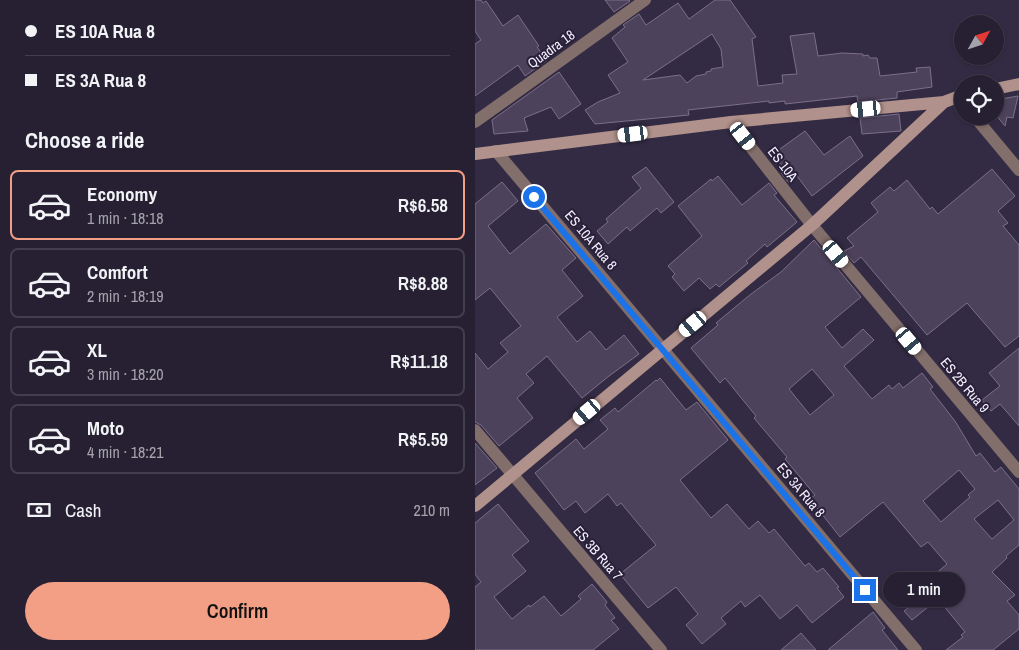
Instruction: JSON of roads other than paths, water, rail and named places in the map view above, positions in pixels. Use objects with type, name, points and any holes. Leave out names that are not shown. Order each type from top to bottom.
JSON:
[{"type":"street","name":"Quadra 18","points":[[475,122],[645,0]]},
{"type":"street","points":[[1004,87],[1019,84]]},
{"type":"street","points":[[475,154],[731,122],[954,100]]},
{"type":"street","points":[[475,506],[812,225],[944,102]]},
{"type":"street","name":"ES 10A","points":[[731,122],[812,225]]},
{"type":"street","points":[[982,125],[1019,170]]},
{"type":"street","name":"ES 10A Rua 8","points":[[495,151],[663,348]]},
{"type":"street","name":"ES 2B Rua 9","points":[[812,225],[1019,472]]},
{"type":"street","name":"ES 3A Rua 8","points":[[663,348],[916,650]]},
{"type":"street","name":"ES 3B Rua 7","points":[[475,430],[511,475],[661,650]]}]
